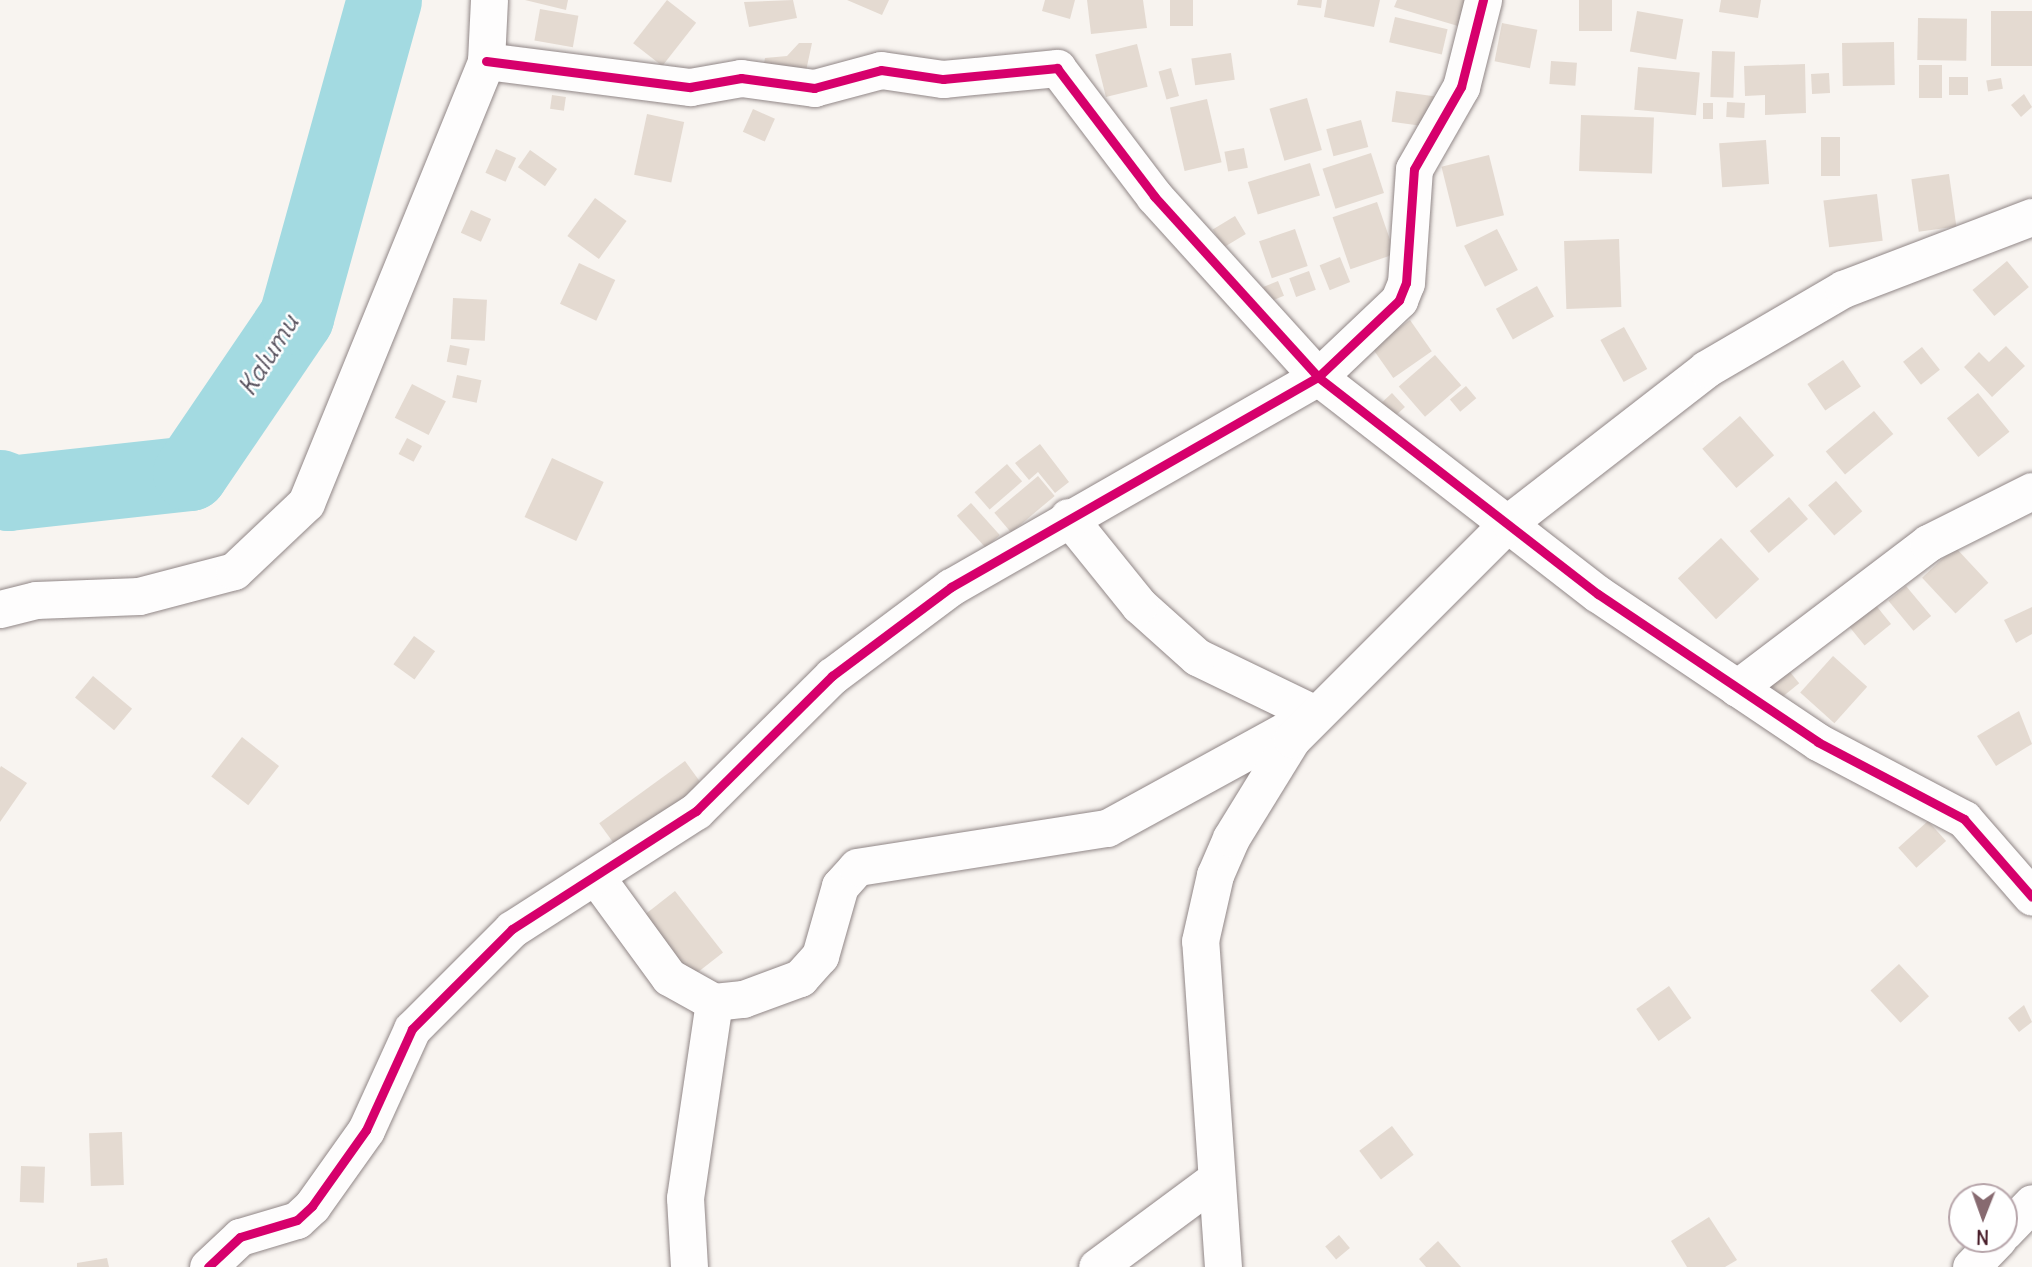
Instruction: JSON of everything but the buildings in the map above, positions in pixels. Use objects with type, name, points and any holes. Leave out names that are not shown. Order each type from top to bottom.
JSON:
[{"type":"street","points":[[0,609],[36,600],[139,596],[233,571],[306,503],[486,61],[489,0]]},
{"type":"street","points":[[208,1267],[240,1237],[297,1220],[312,1206],[366,1130],[412,1029],[512,929],[696,811],[832,676],[951,587],[1068,517],[1318,377],[1403,292],[1414,169],[1461,87],[1483,0]]},
{"type":"street","points":[[486,61],[690,87],[741,78],[814,88],[881,70],[943,79],[1057,68],[1154,196],[1318,377],[1509,522],[1598,594],[1818,742],[1964,819],[2032,897]]},
{"type":"street","points":[[1223,1267],[1212,1182],[1200,965],[1204,915],[1231,838],[1315,713],[1509,522],[1661,400],[1814,303],[2032,217]]},
{"type":"street","points":[[1737,688],[1928,543],[2032,491]]},
{"type":"street","points":[[1068,517],[1139,605],[1197,657],[1315,713]]},
{"type":"street","points":[[596,877],[669,977],[714,1002],[772,992],[800,978],[820,956],[840,886],[856,867],[1107,828],[1315,713]]},
{"type":"street","points":[[689,1267],[685,1198],[714,1002]]},
{"type":"street","points":[[1097,1267],[1212,1182]]},
{"type":"street","points":[[2018,1218],[2032,1203]]},
{"type":"street","points":[[1971,1267],[1984,1253]]},
{"type":"waterway","name":"Kalumu","points":[[0,487],[8,493],[190,473],[296,317],[384,0]]},
{"type":"cycle path","points":[[208,1267],[240,1237],[297,1220],[312,1206],[366,1130],[412,1029],[512,929],[696,811],[832,676],[951,587],[1318,377],[1399,300],[1406,283],[1414,169],[1461,87],[1483,0]]},
{"type":"cycle path","points":[[486,61],[690,87],[741,78],[814,88],[881,70],[943,79],[1057,68],[1154,196],[1318,377],[1598,594],[1818,742],[1964,819],[2032,897]]}]
